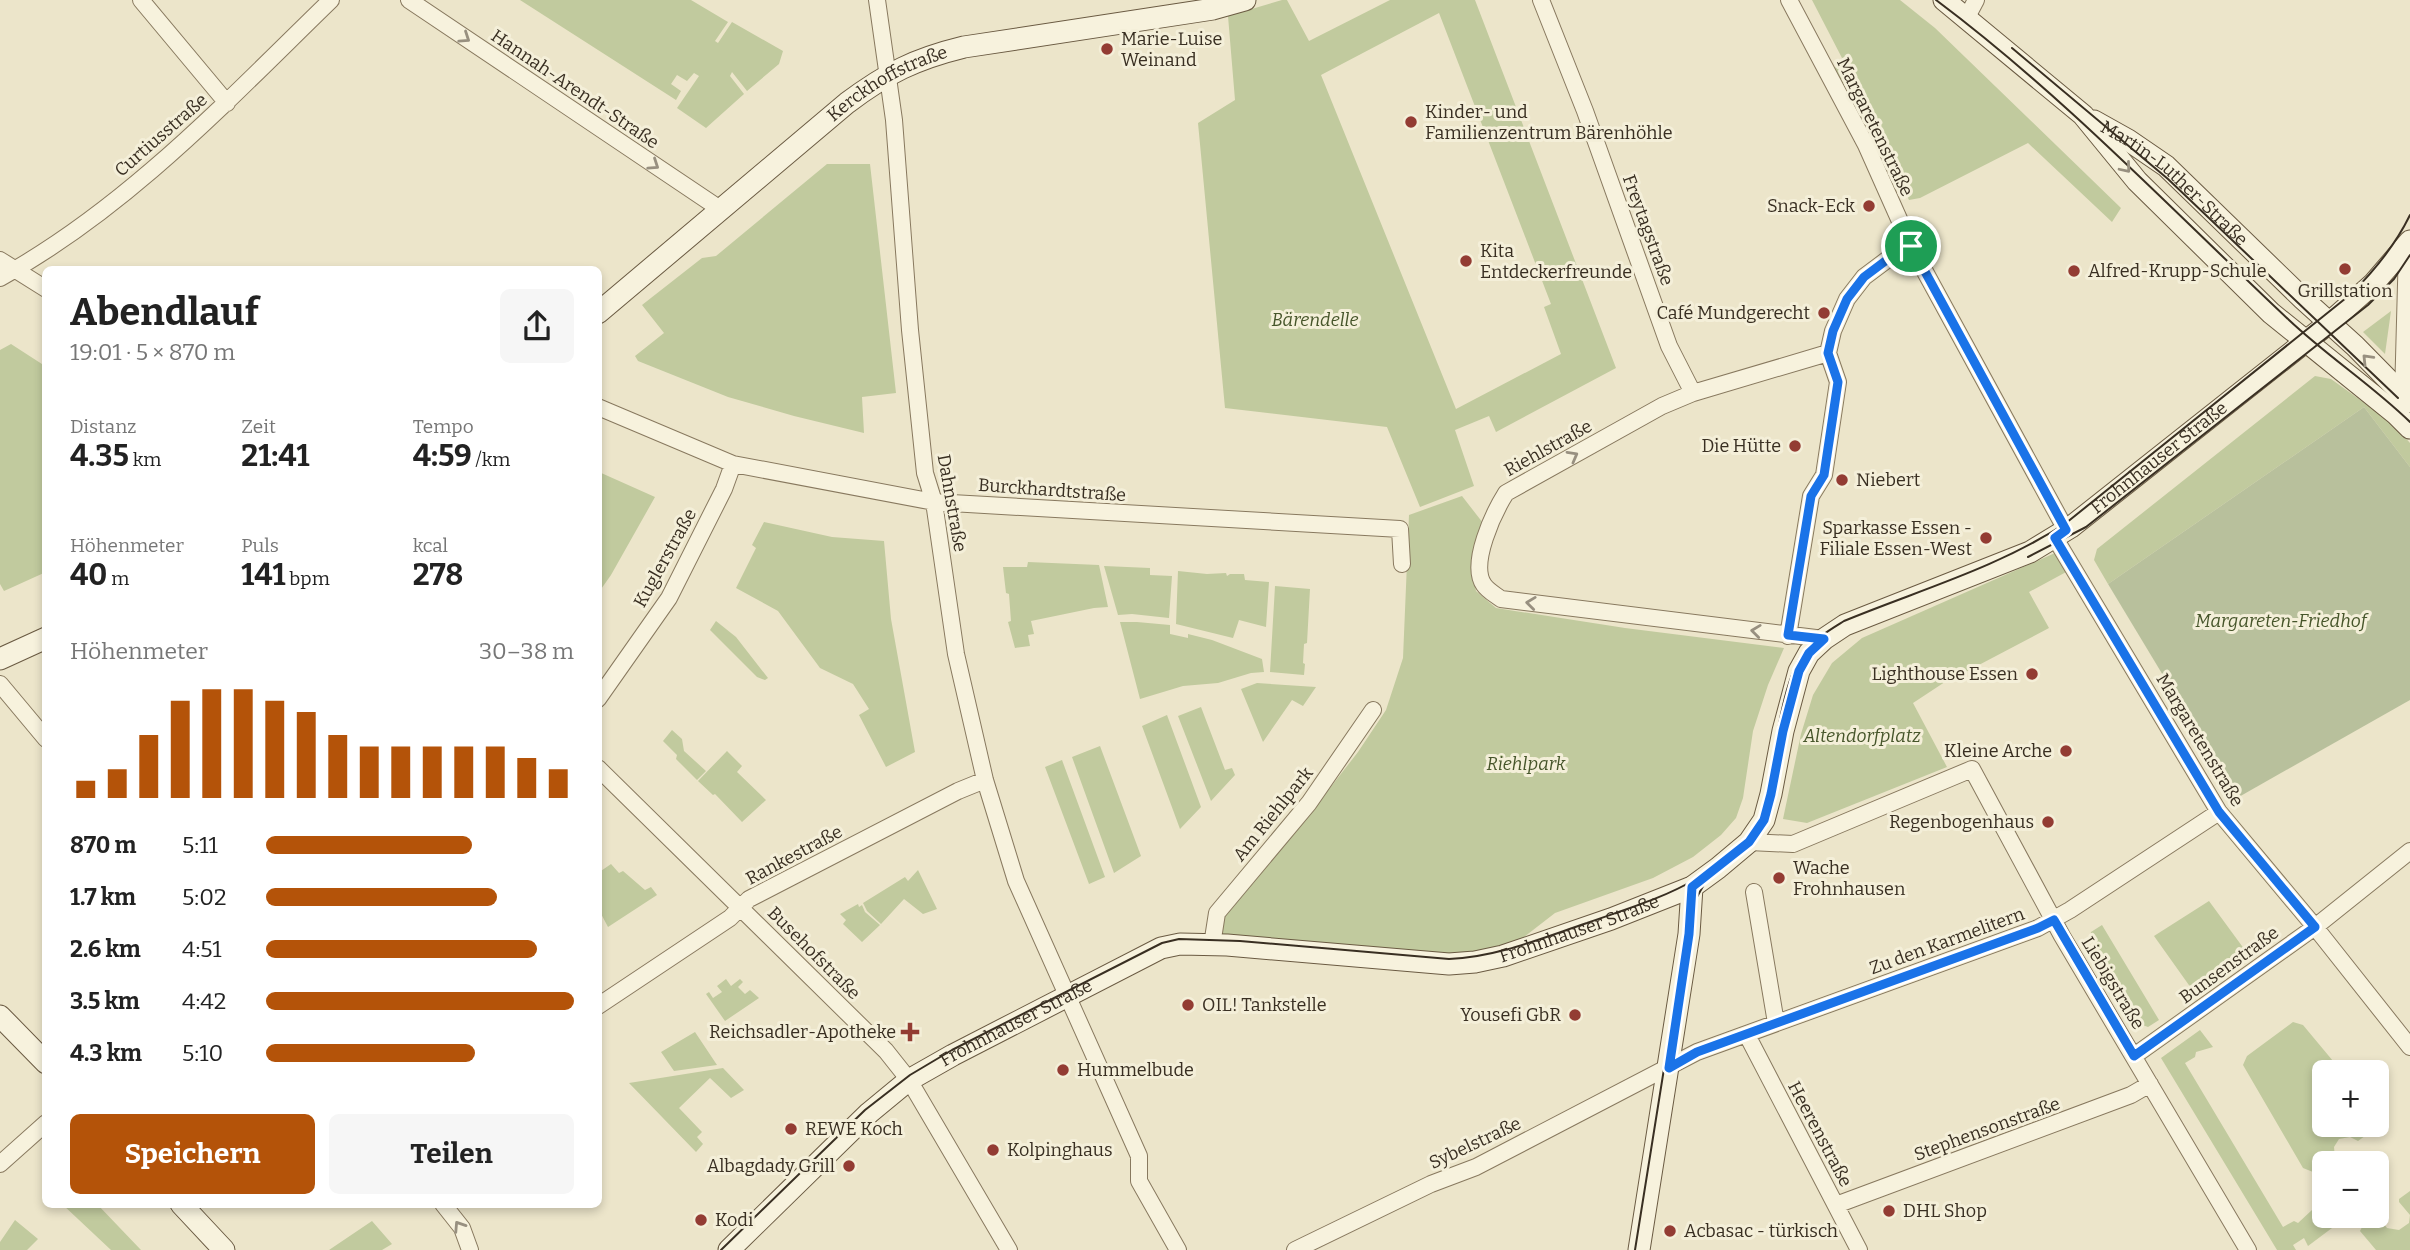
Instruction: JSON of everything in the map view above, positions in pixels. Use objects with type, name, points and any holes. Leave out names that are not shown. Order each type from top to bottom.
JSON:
[{"type":"main road","name":"Kerckhoffstraße","points":[[602,310],[847,103],[889,75],[925,57],[964,47],[1213,9],[1245,0]]},
{"type":"main road","name":"Martin-Luther-Straße","points":[[1944,0],[1972,8],[2083,115],[2137,181],[2271,313],[2410,428]]},
{"type":"main road","name":"Martin-Luther-Straße","points":[[2083,115],[2166,166],[2407,399]]},
{"type":"main road","name":"Frohnhauser Straße","points":[[729,1250],[869,1113],[909,1080],[1161,948],[1180,944],[1212,945],[1449,964],[1475,962],[1503,956],[1611,919],[1692,887],[1749,842],[1764,820],[1799,671],[1809,653],[1824,639],[1845,625],[2030,552],[2061,534],[2155,463],[2329,323],[2374,283],[2409,244]]},
{"type":"main road","points":[[0,659],[42,640]]},
{"type":"main road","points":[[1639,1250],[1689,934],[1692,887]]},
{"type":"main road","points":[[0,1016],[42,1058]]},
{"type":"main road","points":[[185,1208],[224,1250]]},
{"type":"street","points":[[141,0],[227,103]]},
{"type":"street","name":"Curtiusstraße","points":[[0,278],[63,238],[133,186],[227,103],[331,0]]},
{"type":"street","name":"Hannah-Arendt-Straße","points":[[409,0],[720,209]]},
{"type":"street","name":"Dahnstraße","points":[[877,0],[889,75],[925,473],[934,502],[956,654],[985,780],[1016,881],[1139,1156],[1139,1181],[1178,1250]]},
{"type":"street","name":"Freytagstraße","points":[[1541,0],[1585,111],[1670,346],[1693,393]]},
{"type":"street","name":"Margaretenstraße","points":[[1788,0],[1866,145],[1911,246],[2061,534],[2219,812],[2315,927],[2410,1048]]},
{"type":"street","name":"Frohnhauser Straße","points":[[2407,399],[2409,244]]},
{"type":"street","points":[[1788,635],[1811,496],[1824,475],[1838,382],[1828,353],[1833,331],[1847,299],[1864,277],[1911,246]]},
{"type":"street","points":[[0,260],[42,287]]},
{"type":"street","name":"Riehlstraße","points":[[1824,639],[1501,599],[1483,585],[1479,564],[1493,513],[1506,493],[1662,406],[1693,393],[1828,353]]},
{"type":"street","name":"Burckhardtstraße","points":[[602,409],[733,464],[934,502],[1400,529],[1402,564]]},
{"type":"street","name":"Kuglerstraße","points":[[602,693],[668,598],[724,489],[733,464]]},
{"type":"street","points":[[0,684],[42,733]]},
{"type":"street","name":"Am Riehlpark","points":[[1212,945],[1217,913],[1309,803],[1373,710]]},
{"type":"street","name":"Liebigstraße","points":[[1749,842],[1793,844],[1972,769],[2054,920],[2248,1250]]},
{"type":"street","name":"Busehofstraße","points":[[602,772],[886,1051],[909,1080],[1004,1248]]},
{"type":"street","name":"Rankestraße","points":[[602,1003],[730,918],[749,899],[958,791],[985,780]]},
{"type":"street","name":"Zu den Karmelitern","points":[[1669,1068],[1697,1052],[2038,928],[2219,812]]},
{"type":"street","name":"Bunsenstraße","points":[[2134,1056],[2315,927],[2410,851]]},
{"type":"street","points":[[1754,892],[1776,1023]]},
{"type":"street","name":"Heerenstraße","points":[[1747,1035],[1859,1250]]},
{"type":"street","name":"Sybelstraße","points":[[1295,1250],[1431,1184],[1476,1167],[1669,1068]]},
{"type":"street","name":"Stephensonstraße","points":[[1836,1205],[2131,1095],[2150,1084]]},
{"type":"street","points":[[0,1164],[42,1127]]},
{"type":"street","points":[[446,1208],[462,1228],[470,1250]]},
{"type":"green space","points":[[520,0],[691,0],[728,22],[715,41],[718,43],[732,22],[783,51],[779,64],[747,91],[732,72],[730,76],[744,94],[706,128],[677,108],[699,76],[694,73],[687,81],[677,75],[671,84],[681,91],[676,100]]},
{"type":"green space","name":"Bärendelle","points":[[1287,0],[1309,41],[1390,0],[1475,0],[1616,368],[1496,432],[1489,416],[1455,430],[1474,486],[1420,507],[1387,427],[1225,408],[1198,123],[1235,100],[1228,16]],"holes":[[[1439,13],[1551,304],[1544,307],[1561,354],[1456,409],[1321,75]]]},
{"type":"green space","points":[[1812,0],[1900,0],[1935,28],[2121,208],[2112,222],[2028,143],[1920,198],[1909,200],[1901,184],[1888,178],[1833,71],[1842,58]]},
{"type":"green space","points":[[827,164],[870,164],[896,393],[862,397],[864,433],[728,397],[638,361],[635,356],[664,333],[642,305],[702,258],[716,256]]},
{"type":"green space","points":[[2391,311],[2385,354],[2363,332]]},
{"type":"green space","points":[[11,344],[42,364],[42,574],[4,591],[0,584],[0,350]]},
{"type":"green space","points":[[2315,376],[2331,379],[2391,422],[2410,443],[2410,467],[2364,407],[2108,584],[2094,560],[2097,549]]},
{"type":"green space","name":"Margareten-Friedhof","points":[[2364,407],[2410,467],[2410,700],[2237,798],[2108,584]]},
{"type":"green space","points":[[602,473],[655,497],[602,588]]},
{"type":"green space","name":"Riehlpark","points":[[1462,496],[1483,523],[1471,562],[1476,591],[1496,608],[1784,648],[1753,731],[1743,798],[1736,818],[1721,835],[1693,857],[1653,878],[1555,913],[1501,955],[1474,961],[1216,934],[1226,913],[1301,825],[1358,752],[1386,710],[1403,658],[1409,515]]},
{"type":"green space","points":[[764,522],[832,537],[884,541],[891,619],[915,752],[886,767],[859,715],[869,709],[853,684],[820,668],[778,611],[736,588],[756,548],[752,545]]},
{"type":"green space","name":"Altendorfplatz","points":[[2055,553],[2068,571],[2029,592],[2049,628],[1954,676],[1913,703],[1947,767],[1807,823],[1783,819],[1801,734],[1813,695],[1832,663],[1862,638]]},
{"type":"green space","points":[[1028,562],[1099,565],[1108,607],[1031,621],[1034,634],[1028,635],[1030,646],[1015,648],[1008,622],[1011,621],[1009,594],[1006,593],[1003,567],[1027,567]]},
{"type":"green space","points":[[1104,566],[1150,568],[1150,575],[1172,576],[1169,618],[1118,615]]},
{"type":"green space","points":[[1178,571],[1226,573],[1227,576],[1244,574],[1245,580],[1269,582],[1266,627],[1239,620],[1233,638],[1176,624]]},
{"type":"green space","points":[[1275,586],[1310,589],[1307,643],[1304,644],[1304,675],[1270,672]]},
{"type":"green space","points":[[716,621],[736,637],[768,678],[765,680],[757,677],[710,630]]},
{"type":"green space","points":[[1120,622],[1170,625],[1170,634],[1188,638],[1188,634],[1212,640],[1262,659],[1264,672],[1218,683],[1183,686],[1140,699]]},
{"type":"green space","points":[[1257,683],[1316,687],[1303,706],[1292,700],[1263,742],[1241,689]]},
{"type":"green space","points":[[1201,707],[1225,770],[1232,768],[1235,775],[1211,801],[1178,716]]},
{"type":"green space","points":[[1167,715],[1201,807],[1180,829],[1142,726]]},
{"type":"green space","points":[[672,730],[682,739],[684,751],[706,771],[697,780],[663,741]]},
{"type":"green space","points":[[1100,746],[1141,856],[1114,873],[1072,757]]},
{"type":"green space","points":[[727,751],[742,766],[737,772],[766,800],[742,822],[698,781]]},
{"type":"green space","points":[[1062,760],[1105,877],[1089,884],[1045,767]]},
{"type":"green space","points":[[611,864],[619,873],[623,871],[645,890],[651,887],[657,895],[608,927],[602,916],[602,870]]},
{"type":"green space","points":[[918,870],[937,909],[923,914],[904,899],[881,924],[867,911],[863,903],[905,877],[908,881]]},
{"type":"green space","points":[[2209,901],[2250,957],[2196,995],[2154,936]]},
{"type":"green space","points":[[858,904],[880,925],[862,942],[843,924],[846,920],[840,914]]},
{"type":"green space","points":[[2102,925],[2159,1020],[2148,1027],[2140,1024],[2090,939],[2091,932]]},
{"type":"green space","points":[[726,979],[731,986],[740,979],[743,982],[738,987],[745,994],[750,990],[759,998],[725,1021],[706,994],[709,992],[713,998],[722,992],[717,986]]},
{"type":"green space","points":[[2293,1022],[2303,1025],[2332,1060],[2312,1060],[2312,1137],[2350,1137],[2339,1139],[2334,1151],[2312,1151],[2312,1172],[2303,1168],[2243,1065],[2247,1056]]},
{"type":"green space","points":[[2200,1030],[2213,1047],[2196,1052],[2195,1057],[2185,1063],[2283,1227],[2294,1221],[2298,1223],[2312,1210],[2312,1228],[2332,1228],[2308,1246],[2304,1238],[2293,1245],[2296,1250],[2277,1250],[2161,1058]]},
{"type":"green space","points":[[695,1032],[717,1065],[674,1071],[661,1052]]},
{"type":"green space","points":[[723,1068],[744,1090],[731,1098],[710,1078],[679,1108],[702,1132],[697,1137],[703,1144],[696,1152],[629,1083]]},
{"type":"green space","points":[[2410,1191],[2410,1215],[2399,1199]]},
{"type":"green space","points":[[66,1208],[101,1208],[141,1250],[111,1250]]},
{"type":"green space","points":[[2410,1215],[2410,1250],[2376,1250],[2360,1231],[2362,1228],[2399,1230],[2409,1223]]},
{"type":"green space","points":[[15,1220],[38,1239],[27,1250],[0,1250],[0,1242]]},
{"type":"green space","points":[[372,1221],[392,1244],[382,1250],[329,1250]]},
{"type":"tram line","points":[[1936,0],[2073,114],[2289,320],[2410,422]]},
{"type":"tram line","points":[[2012,48],[2168,179],[2398,398]]},
{"type":"tram line","points":[[721,1250],[865,1110],[910,1075],[952,1050],[1162,943],[1179,939],[1240,941],[1449,959],[1484,955],[1553,935],[1656,898],[1696,879],[1732,852],[1760,817],[1787,692],[1798,661],[1810,645],[1844,621],[1986,566],[2066,523],[2351,294],[2384,257],[2410,215]]},
{"type":"tram line","points":[[2028,557],[2086,527],[2368,305],[2394,279],[2410,255]]},
{"type":"tram line","points":[[1635,1250],[1687,925],[1693,904],[1711,872]]},
{"type":"place","name":"Marie-Luise Weinand","points":[[1107,49]]},
{"type":"place","name":"Kinder- und Familienzentrum Bärenhöhle","points":[[1411,122]]},
{"type":"place","name":"Snack-Eck","points":[[1869,206]]},
{"type":"place","name":"Kita Entdeckerfreunde","points":[[1466,261]]},
{"type":"place","name":"Grillstation","points":[[2345,269]]},
{"type":"place","name":"Alfred-Krupp-Schule","points":[[2074,271]]},
{"type":"place","name":"Café Mundgerecht","points":[[1824,313]]},
{"type":"place","name":"Die Hütte","points":[[1795,446]]},
{"type":"place","name":"Niebert","points":[[1842,480]]},
{"type":"place","name":"Sparkasse Essen - Filiale Essen-West","points":[[1986,538]]},
{"type":"place","name":"Lighthouse Essen","points":[[2032,674]]},
{"type":"place","name":"Kleine Arche","points":[[2066,751]]},
{"type":"place","name":"Regenbogenhaus","points":[[2048,822]]},
{"type":"place","name":"Wache Frohnhausen","points":[[1779,878]]},
{"type":"place","name":"OIL! Tankstelle","points":[[1188,1005]]},
{"type":"place","name":"Yousefi GbR","points":[[1575,1015]]},
{"type":"place","name":"Reichsadler-Apotheke","points":[[910,1032]]},
{"type":"place","name":"Hummelbude","points":[[1063,1070]]},
{"type":"place","name":"REWE Koch","points":[[791,1129]]},
{"type":"place","name":"Kolpinghaus","points":[[993,1150]]},
{"type":"place","name":"Albagdady Grill","points":[[849,1166]]},
{"type":"place","name":"DHL Shop","points":[[1889,1211]]},
{"type":"place","name":"Kodi","points":[[701,1220]]},
{"type":"place","name":"Acbasac - türkisch","points":[[1670,1231]]},
{"type":"route","points":[[1911,246],[2066,530],[2055,538],[2219,812],[2315,927],[2134,1056],[2054,920],[1697,1052],[1669,1068],[1689,934],[1692,887],[1749,842],[1764,820],[1799,671],[1809,653],[1824,639],[1788,635],[1811,496],[1824,475],[1838,382],[1828,353],[1833,331],[1847,299],[1864,277],[1911,246]]}]
